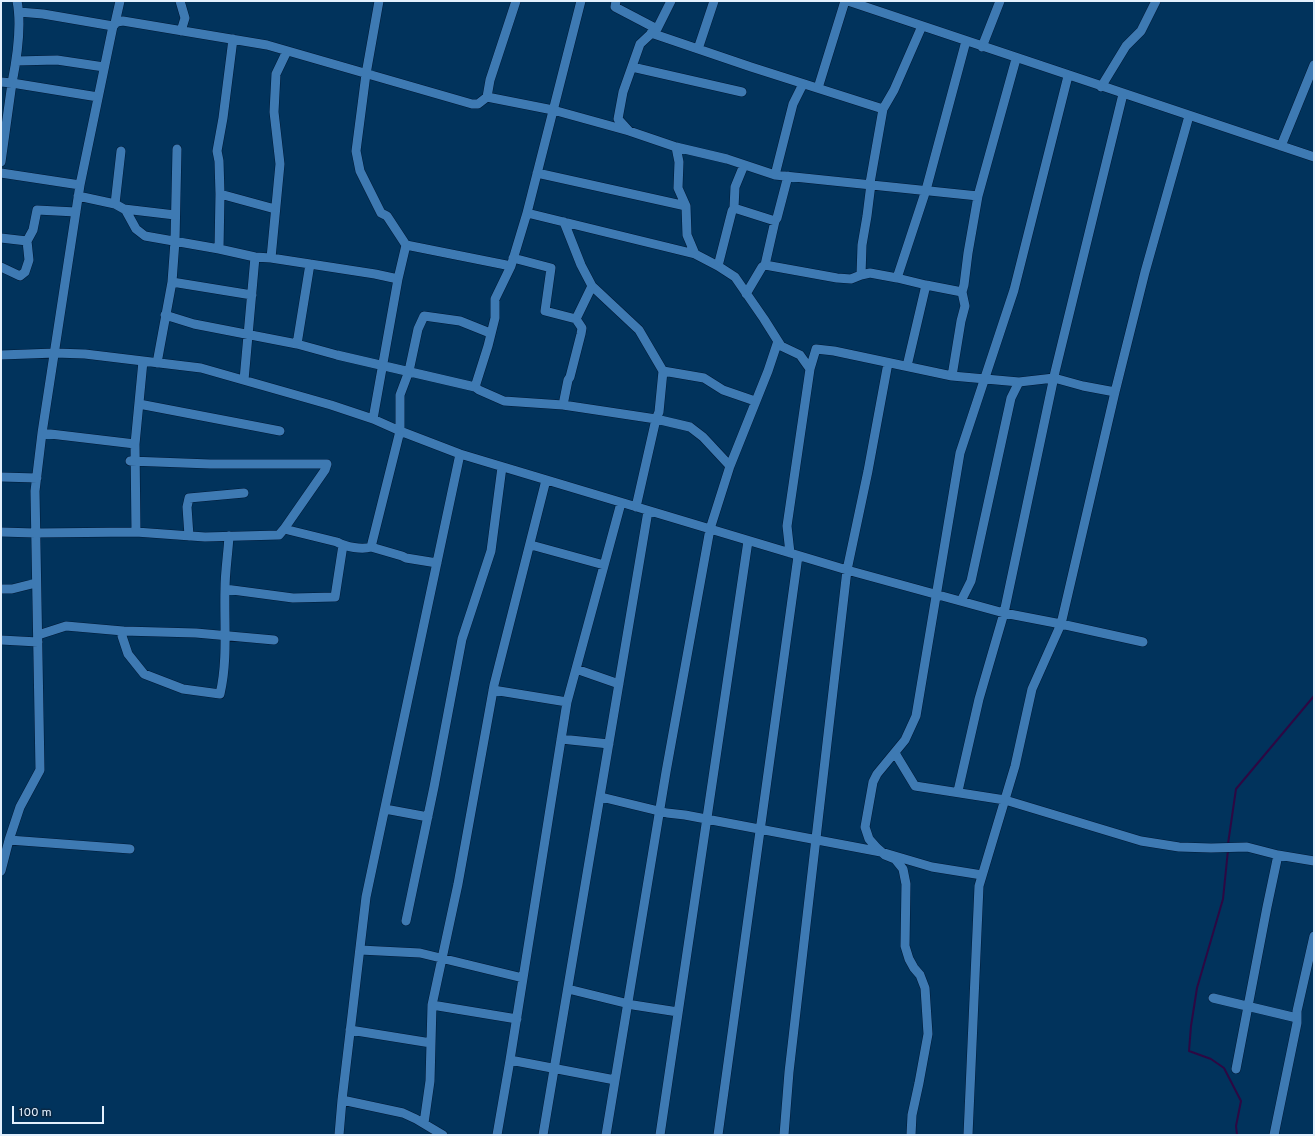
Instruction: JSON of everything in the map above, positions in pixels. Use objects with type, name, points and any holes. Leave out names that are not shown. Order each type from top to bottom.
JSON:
[{"type":"street","points":[[1,162],[16,61],[19,12],[17,1]]},
{"type":"street","points":[[1,871],[20,807],[40,770],[35,491],[42,433],[78,196],[104,67],[120,1]]},
{"type":"street","points":[[180,1],[185,18],[181,31]]},
{"type":"street","points":[[379,1],[366,74],[356,151],[360,171],[381,214],[386,216],[406,245],[551,268],[545,311],[576,319],[582,328],[563,405]]},
{"type":"street","points":[[19,12],[43,14],[114,25],[123,21],[267,45],[472,104],[478,104],[487,97],[490,80],[516,1]]},
{"type":"street","points":[[474,387],[488,346],[490,333],[495,318],[495,299],[512,262],[527,212],[581,1]]},
{"type":"street","points":[[616,1],[615,7],[654,31],[698,49],[884,109]]},
{"type":"street","points":[[629,131],[618,119],[623,92],[640,44],[654,31],[671,1]]},
{"type":"street","points":[[698,49],[714,1]]},
{"type":"street","points":[[818,88],[846,1],[1314,157]]},
{"type":"street","points":[[982,47],[1000,1]]},
{"type":"street","points":[[1101,87],[1126,46],[1141,31],[1156,1]]},
{"type":"street","points":[[860,275],[862,245],[868,216],[870,183],[884,109],[922,26]]},
{"type":"street","points":[[219,249],[220,194],[219,161],[217,151],[234,40]]},
{"type":"street","points":[[897,278],[926,190],[966,41]]},
{"type":"street","points":[[271,258],[280,164],[274,112],[276,74],[287,51]]},
{"type":"street","points":[[952,376],[965,306],[962,292],[978,196],[1016,58]]},
{"type":"street","points":[[16,61],[57,60],[104,67]]},
{"type":"street","points":[[1281,146],[1314,65]]},
{"type":"street","points":[[632,68],[742,92]]},
{"type":"street","points":[[911,1135],[912,1114],[928,1034],[926,988],[920,975],[909,959],[905,946],[905,874],[895,859],[881,852],[869,839],[865,827],[873,782],[877,774],[895,753],[909,733],[919,708],[960,453],[1014,290],[1068,76]]},
{"type":"street","points":[[1,82],[98,97]]},
{"type":"street","points":[[775,175],[793,104],[803,84]]},
{"type":"street","points":[[958,791],[979,699],[1004,613],[1054,378],[1123,94]]},
{"type":"street","points":[[487,97],[553,110],[629,131],[676,147],[727,159],[775,175],[978,196]]},
{"type":"street","points":[[968,1135],[979,886],[1006,800],[1032,689],[1061,624],[1115,392],[1145,272],[1189,116]]},
{"type":"street","points":[[676,147],[679,162],[678,188],[686,206],[686,235],[695,254]]},
{"type":"street","points":[[157,363],[172,282],[175,241],[177,149]]},
{"type":"street","points":[[115,204],[121,151]]},
{"type":"street","points":[[718,266],[734,208],[736,187],[744,165]]},
{"type":"street","points":[[1,173],[80,185]]},
{"type":"street","points":[[537,173],[686,206]]},
{"type":"street","points":[[746,294],[762,267],[765,265],[774,221],[777,218],[788,176]]},
{"type":"street","points":[[220,194],[275,209]]},
{"type":"street","points":[[78,196],[115,204],[124,209],[175,215]]},
{"type":"street","points":[[734,208],[774,221]]},
{"type":"street","points":[[125,209],[136,229],[145,236],[255,257],[310,264],[398,279]]},
{"type":"street","points":[[1,267],[20,276],[25,272],[29,260],[28,241],[33,230],[38,210],[76,212]]},
{"type":"street","points":[[527,212],[695,254],[718,266],[735,278],[781,346],[800,356],[810,369]]},
{"type":"street","points":[[564,222],[592,286],[639,330],[663,371],[659,412],[656,419],[636,507]]},
{"type":"street","points":[[1,238],[28,241]]},
{"type":"street","points":[[374,420],[398,279],[406,245]]},
{"type":"street","points":[[244,380],[255,257]]},
{"type":"street","points":[[297,344],[310,264]]},
{"type":"street","points":[[765,265],[837,278],[851,279],[870,273],[897,278],[926,286],[962,292]]},
{"type":"street","points":[[172,282],[252,295]]},
{"type":"street","points":[[576,319],[592,286]]},
{"type":"street","points":[[907,366],[926,286]]},
{"type":"street","points":[[165,315],[194,324],[297,344],[337,355],[474,387],[504,401],[563,405],[656,419],[690,427],[703,437],[730,466]]},
{"type":"street","points":[[372,546],[400,432],[400,396],[409,371],[418,329],[424,316],[460,321],[490,333]]},
{"type":"street","points":[[606,1135],[659,811],[710,529],[730,466],[768,371],[778,341]]},
{"type":"street","points":[[718,1135],[760,830],[794,555],[787,526],[810,369],[816,349],[834,351],[952,376],[1019,382],[1054,378],[1083,386],[1115,392]]},
{"type":"street","points":[[1,355],[55,353],[85,354],[201,368],[330,405],[374,420],[400,432],[460,454],[794,555],[1004,613],[1143,642]]},
{"type":"street","points":[[136,532],[133,461],[143,361]]},
{"type":"street","points":[[784,1135],[789,1072],[847,570],[868,471],[888,363]]},
{"type":"street","points":[[663,371],[704,378],[723,390],[756,401]]},
{"type":"street","points":[[961,601],[971,581],[1011,398],[1019,382]]},
{"type":"street","points":[[139,404],[280,431]]},
{"type":"street","points":[[42,433],[135,444]]},
{"type":"street","points":[[340,1135],[342,1100],[366,897],[460,454]]},
{"type":"street","points":[[1,532],[136,532],[205,537],[279,536],[325,470],[327,464],[210,464],[133,461]]},
{"type":"street","points":[[406,921],[428,817],[462,639],[492,551],[502,467]]},
{"type":"street","points":[[1,477],[37,478]]},
{"type":"street","points":[[424,1123],[430,1081],[432,1005],[458,884],[493,690],[546,480]]},
{"type":"street","points":[[190,536],[187,507],[189,498],[244,493]]},
{"type":"street","points":[[497,1135],[517,1020],[567,702],[621,502]]},
{"type":"street","points":[[543,1135],[648,511]]},
{"type":"street","points":[[284,529],[337,542],[343,545],[367,548],[372,546],[406,558],[437,563]]},
{"type":"street","points":[[123,631],[122,636],[128,654],[144,674],[183,689],[220,694],[223,682],[226,636],[225,589],[230,536]]},
{"type":"street","points":[[660,1135],[748,541]]},
{"type":"street","points":[[225,589],[293,598],[335,597],[343,545]]},
{"type":"street","points":[[530,545],[604,565]]},
{"type":"street","points":[[1,589],[12,589],[36,583]]},
{"type":"street","points":[[1,640],[38,639],[66,626],[123,631],[196,633],[274,640]]},
{"type":"street","points":[[576,669],[619,684]]},
{"type":"street","points":[[493,690],[567,702]]},
{"type":"street","points":[[561,739],[609,744]]},
{"type":"street","points":[[895,753],[915,786],[958,791],[1006,800],[1141,841],[1187,847],[1247,847],[1278,855],[1314,861]]},
{"type":"street","points":[[600,797],[659,811],[881,852],[932,867],[982,875]]},
{"type":"street","points":[[385,809],[428,817]]},
{"type":"street","points":[[9,840],[130,849]]},
{"type":"street","points":[[1236,1069],[1278,855]]},
{"type":"street","points":[[1274,1135],[1297,1018],[1297,1011],[1314,936]]},
{"type":"street","points":[[360,950],[420,953],[523,978]]},
{"type":"street","points":[[568,989],[628,1004],[678,1012]]},
{"type":"street","points":[[1212,998],[1297,1018]]},
{"type":"street","points":[[432,1005],[517,1020]]},
{"type":"street","points":[[350,1030],[431,1043]]},
{"type":"street","points":[[510,1060],[615,1080]]},
{"type":"street","points":[[342,1100],[403,1113],[424,1123],[443,1135]]},
{"type":"waterway","points":[[1228,844],[1236,789],[1314,696]]},
{"type":"waterway","points":[[1228,850],[1223,899],[1197,988],[1189,1051],[1211,1059],[1224,1068],[1241,1101],[1236,1126],[1237,1135]]}]
